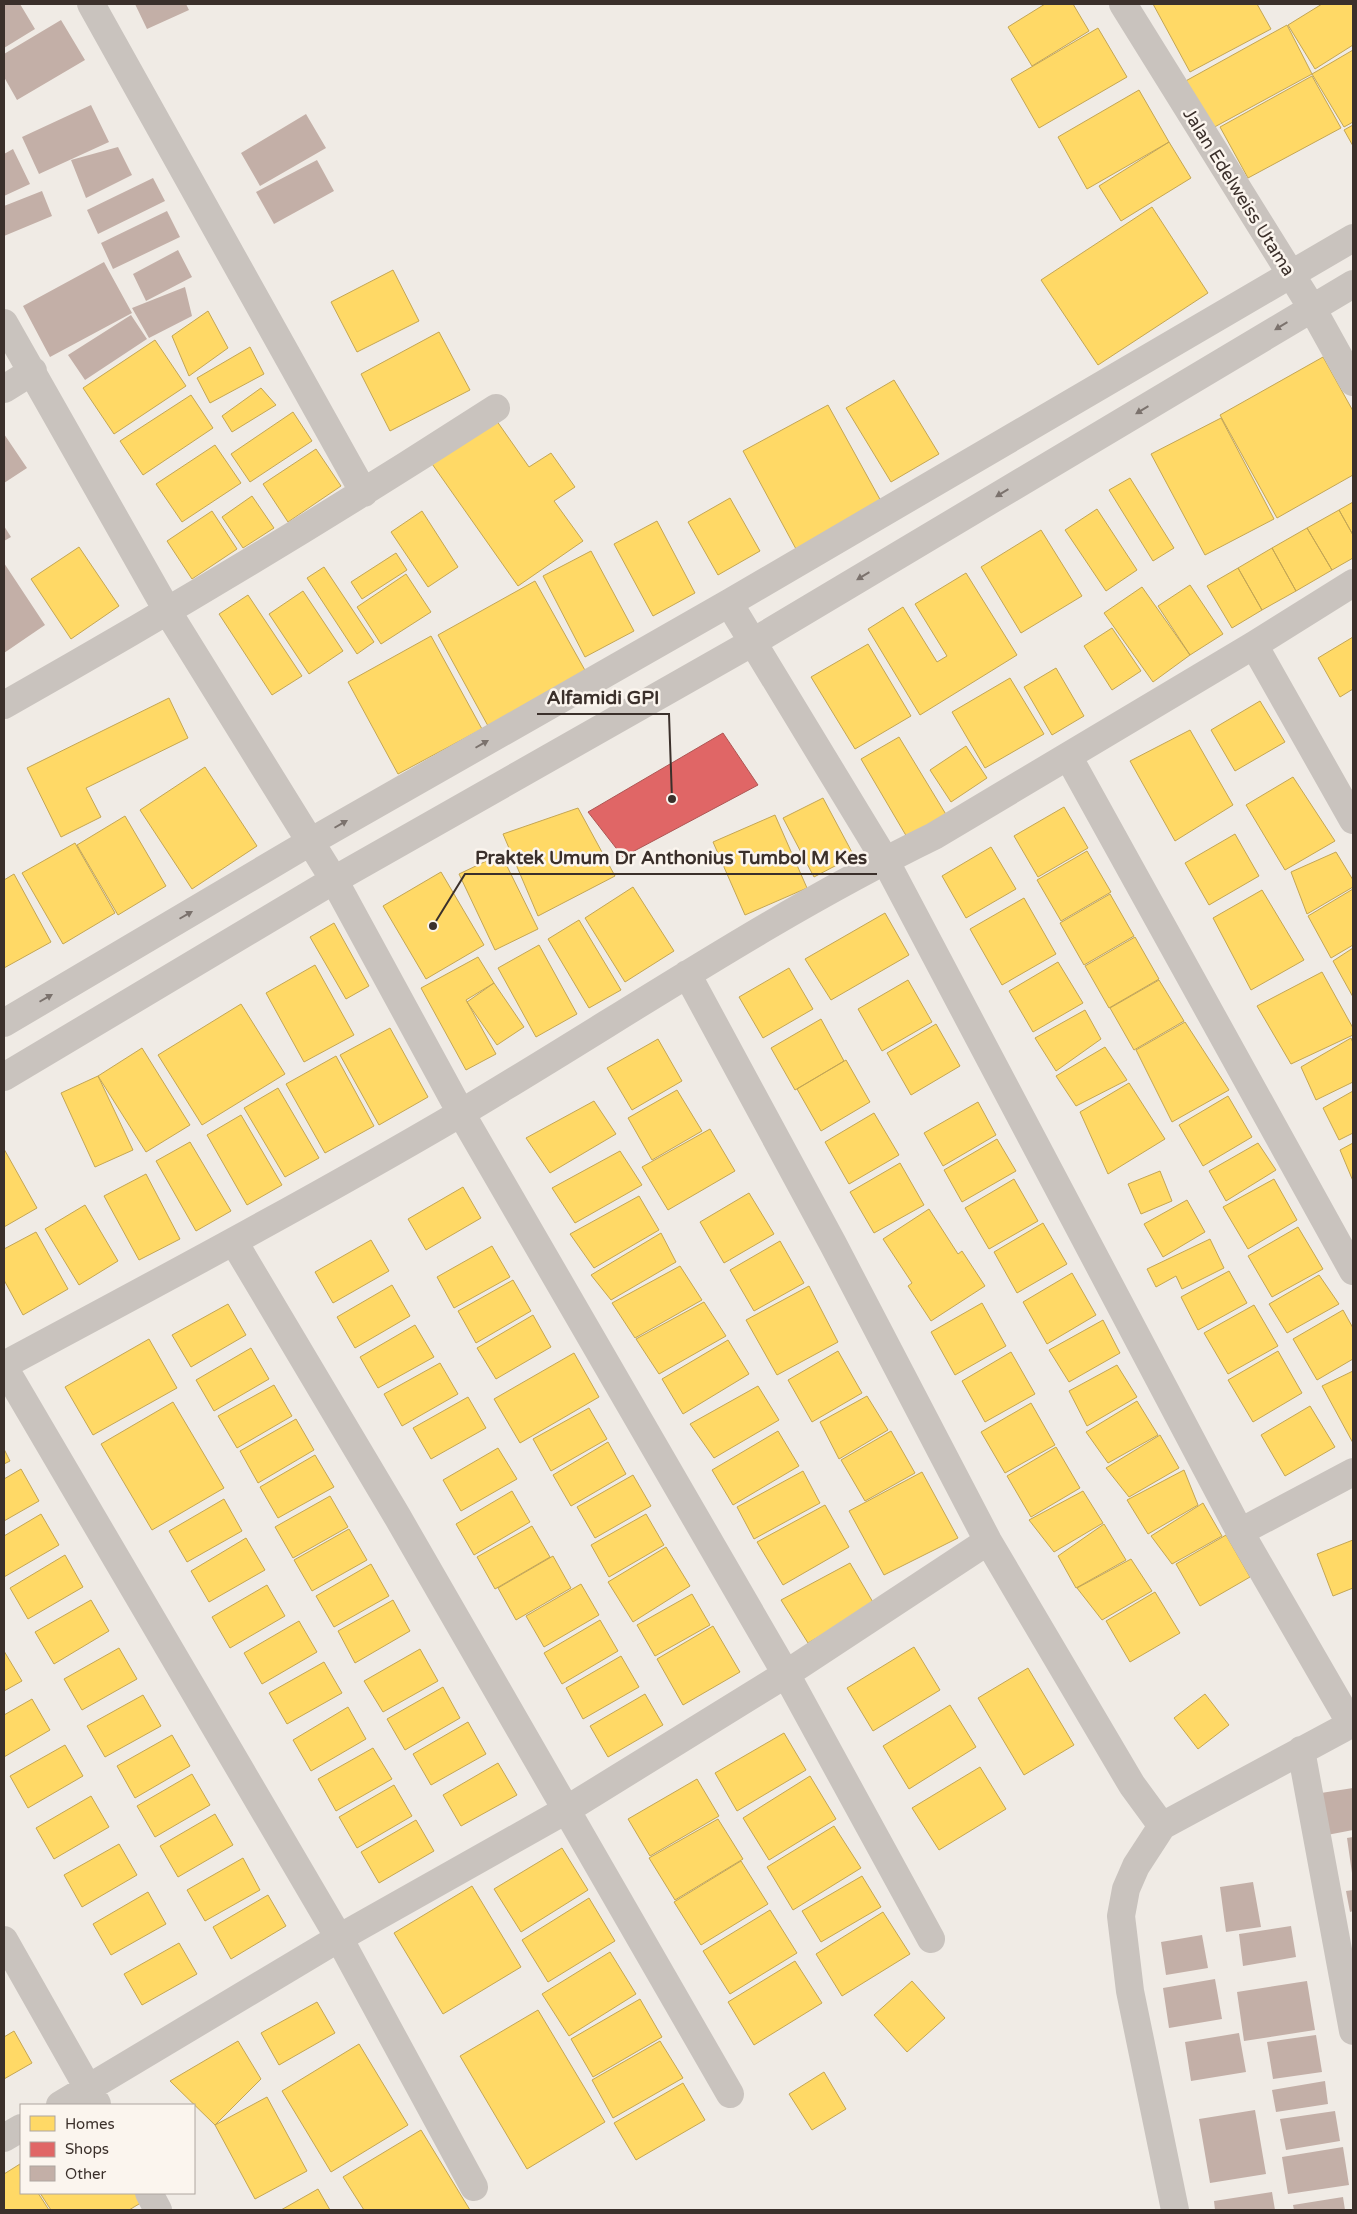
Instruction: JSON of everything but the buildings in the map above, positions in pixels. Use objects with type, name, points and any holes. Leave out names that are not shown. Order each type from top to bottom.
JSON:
[{"type":"street","points":[[92,4],[364,493]]},
{"type":"street","name":"Jalan Edelweiss Utama","points":[[1123,4],[1312,308],[1353,382]]},
{"type":"street","points":[[4,1023],[310,842],[729,603],[1353,238]]},
{"type":"street","points":[[4,1077],[334,880],[753,642],[1353,284]]},
{"type":"street","points":[[4,323],[168,612],[334,880],[462,1112],[786,1674],[931,1939]]},
{"type":"street","points":[[4,389],[33,372]]},
{"type":"street","points":[[4,705],[168,612],[364,493],[496,408]]},
{"type":"street","points":[[474,2187],[339,1938],[4,1366],[234,1242],[462,1112],[687,974],[885,860],[934,836],[1254,645],[1353,583]]},
{"type":"street","points":[[729,603],[885,860],[1240,1532],[1352,1724],[1162,1826],[1136,1866],[1126,1889],[1121,1916],[1130,1991],[1175,2210]]},
{"type":"street","points":[[1254,645],[1353,820]]},
{"type":"street","points":[[1068,756],[1353,1271]]},
{"type":"street","points":[[687,974],[828,1236],[988,1541],[1132,1786],[1162,1826]]},
{"type":"street","points":[[234,1242],[397,1516],[730,2094]]},
{"type":"street","points":[[1240,1532],[1353,1472]]},
{"type":"street","points":[[64,2104],[93,2097],[339,1938],[566,1810],[786,1674],[988,1541]]},
{"type":"street","points":[[1301,1750],[1353,2030]]},
{"type":"street","points":[[4,1940],[93,2097]]},
{"type":"street","points":[[4,2138],[20,2129]]},
{"type":"street","points":[[150,2194],[158,2210]]},
{"type":"place","name":"Alfamidi GPI","points":[[672,799]]},
{"type":"place","name":"Praktek Umum Dr Anthonius Tumbol M Kes","points":[[433,926]]}]
